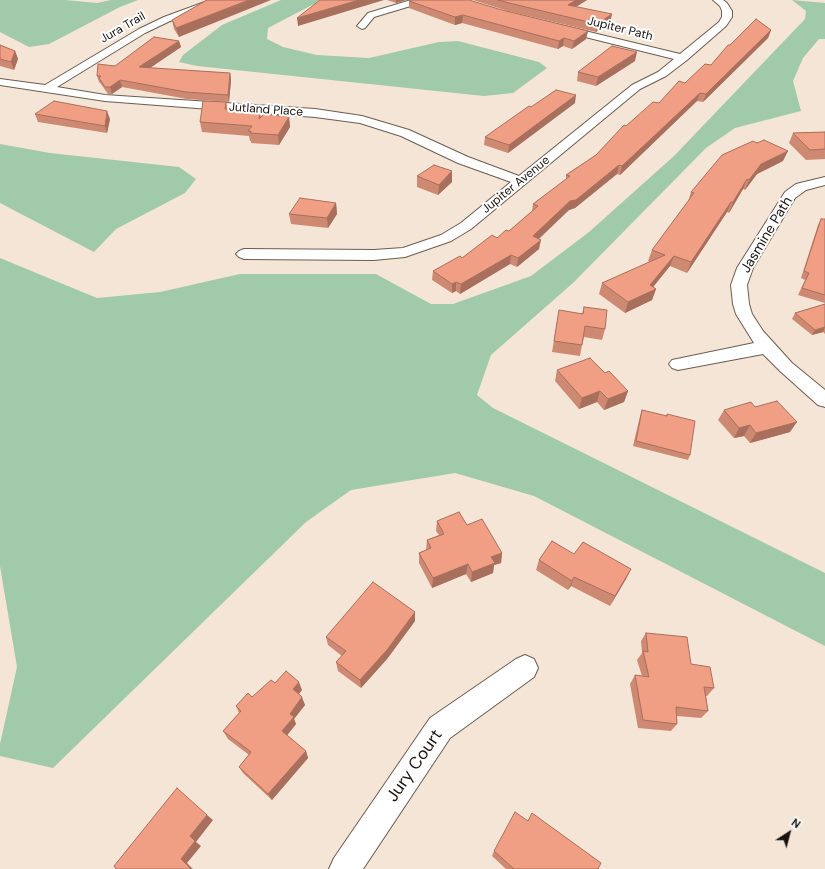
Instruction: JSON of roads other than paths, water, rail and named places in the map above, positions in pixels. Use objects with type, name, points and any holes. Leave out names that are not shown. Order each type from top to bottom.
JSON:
[{"type":"street","name":"Jura Trail","points":[[47,89],[142,31],[167,19],[218,0]]},
{"type":"street","points":[[362,26],[371,15],[421,0]]},
{"type":"street","name":"Jupiter Avenue","points":[[244,254],[374,255],[405,252],[446,238],[458,231],[521,181],[636,87],[662,74],[726,21],[727,11],[724,5],[717,0]]},
{"type":"street","name":"Jupiter Path","points":[[552,26],[683,58]]},
{"type":"street","name":"Jutland Place","points":[[0,82],[105,98],[315,113],[354,118],[404,132],[463,160],[521,181]]},
{"type":"street","name":"Jasmine Path","points":[[825,180],[801,187],[790,195],[741,277],[739,294],[744,314],[756,335],[786,367],[825,400]]},
{"type":"street","points":[[678,364],[766,347]]},
{"type":"street","name":"Jury Court","points":[[345,869],[440,728],[525,668]]}]
